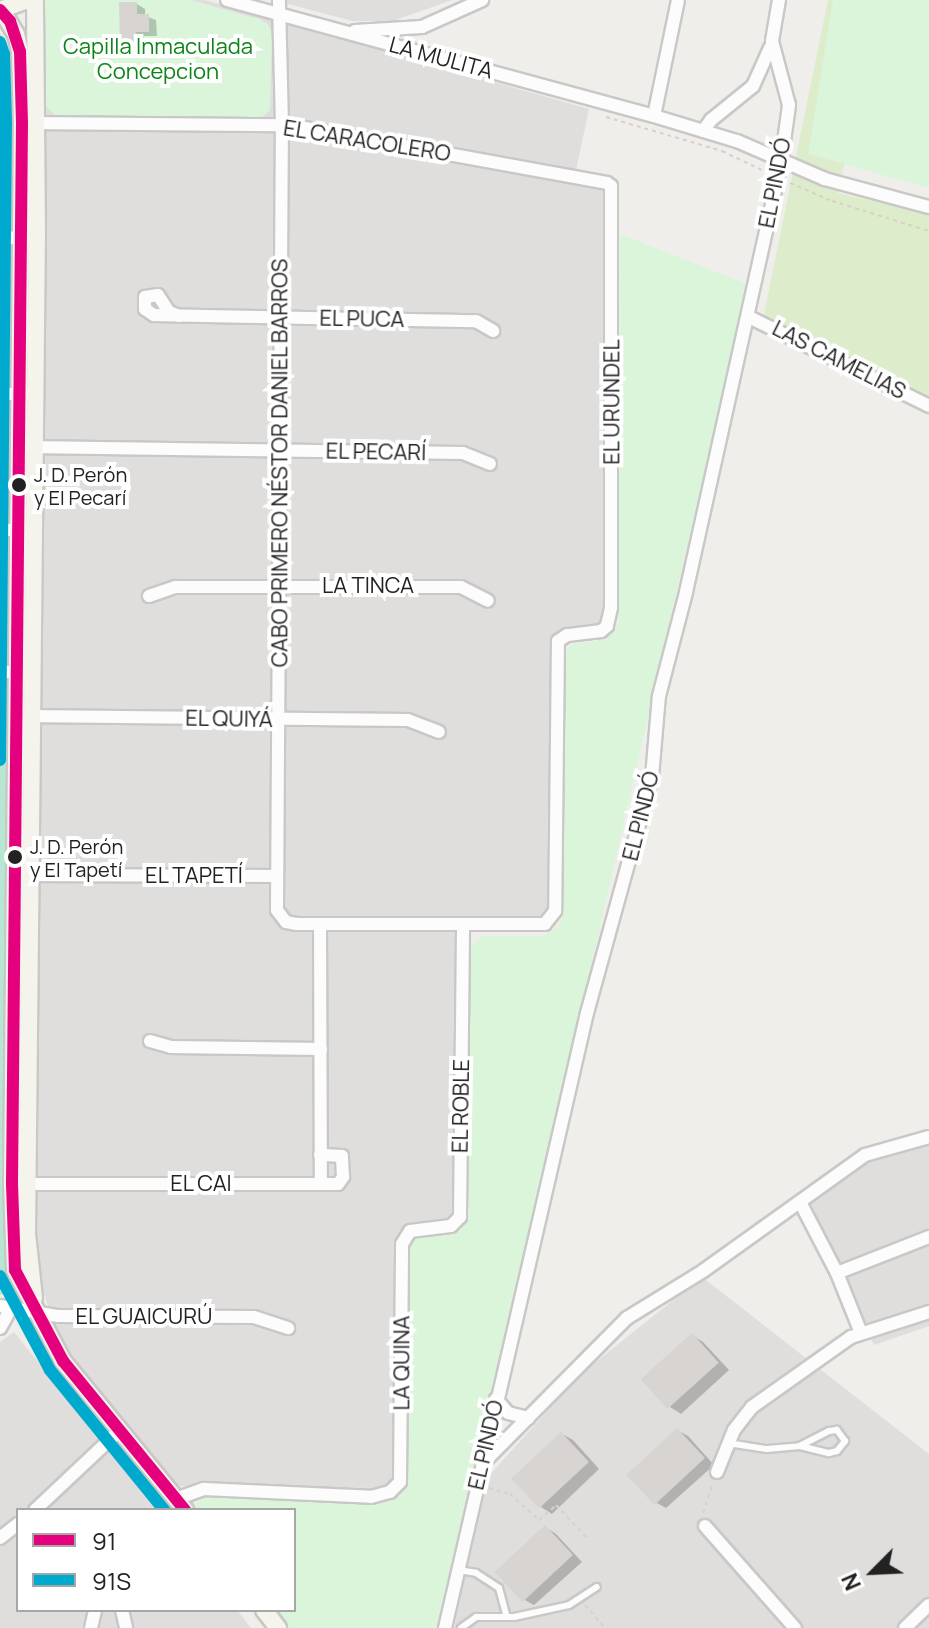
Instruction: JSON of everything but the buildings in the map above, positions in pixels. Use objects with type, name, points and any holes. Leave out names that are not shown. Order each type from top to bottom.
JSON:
[{"type":"main road","points":[[28,0],[1,11],[16,34],[30,123]]},
{"type":"main road","points":[[35,0],[30,123],[20,1184],[37,1311],[63,1361],[180,1504]]},
{"type":"street","name":"LA MULITA","points":[[227,0],[654,116],[749,146],[781,163],[825,179],[929,207]]},
{"type":"street","name":"CABO PRIMERO NÉSTOR DANIEL BARROS","points":[[279,0],[282,125],[277,910],[286,922],[320,925]]},
{"type":"street","points":[[339,31],[422,27],[482,0]]},
{"type":"street","points":[[654,116],[678,0]]},
{"type":"street","name":"EL PINDÓ","points":[[445,1628],[587,1013],[649,790],[656,747],[659,696],[749,317],[781,163],[789,105],[772,41],[779,0]]},
{"type":"street","points":[[703,131],[711,120],[753,86],[766,64],[772,41]]},
{"type":"street","name":"EL CARACOLERO","points":[[30,123],[282,125],[611,186]]},
{"type":"street","name":"EL URUNDEL","points":[[463,925],[545,924],[555,911],[558,641],[567,635],[601,631],[610,617],[611,186]]},
{"type":"street","points":[[0,240],[30,235]]},
{"type":"street","name":"EL PUCA","points":[[179,316],[476,321],[493,331]]},
{"type":"street","name":"LAS CAMELIAS","points":[[749,317],[929,406]]},
{"type":"street","points":[[0,394],[28,394]]},
{"type":"street","name":"EL PECARÍ","points":[[28,447],[463,453],[490,464]]},
{"type":"street","points":[[0,529],[26,531]]},
{"type":"street","name":"LA TINCA","points":[[149,596],[175,587],[461,587],[488,601]]},
{"type":"street","points":[[0,672],[25,672]]},
{"type":"street","name":"EL QUIYÁ","points":[[25,716],[408,720],[439,732]]},
{"type":"street","name":"EL TAPETÍ","points":[[23,875],[277,876]]},
{"type":"street","points":[[320,1155],[338,1154],[343,1159],[342,1181],[321,1184],[320,1155],[320,925],[463,925]]},
{"type":"street","name":"EL ROBLE","points":[[402,1244],[410,1231],[451,1226],[460,1217],[463,925]]},
{"type":"street","points":[[150,1041],[171,1047],[321,1049]]},
{"type":"street","points":[[486,1460],[627,1318],[703,1271],[865,1155],[929,1137]]},
{"type":"street","name":"EL CAI","points":[[20,1184],[321,1184]]},
{"type":"street","points":[[800,1202],[837,1273],[861,1333]]},
{"type":"street","points":[[837,1273],[929,1237]]},
{"type":"street","name":"LA QUINA","points":[[180,1504],[204,1489],[371,1497],[390,1492],[400,1482],[402,1244]]},
{"type":"street","points":[[0,1328],[6,1307]]},
{"type":"street","name":"EL GUAICURÚ","points":[[6,1307],[58,1316],[254,1317],[288,1328]]},
{"type":"street","points":[[717,1472],[728,1443],[752,1407],[861,1333],[929,1312]]},
{"type":"street","points":[[496,1399],[508,1413],[528,1418]]},
{"type":"street","points":[[37,1508],[120,1430]]},
{"type":"street","points":[[0,1538],[16,1526]]},
{"type":"street","points":[[705,1526],[795,1628]]},
{"type":"street","points":[[905,1628],[929,1605]]},
{"type":"lane","points":[[728,1443],[767,1449],[800,1446],[837,1430],[845,1441],[837,1451],[829,1453],[800,1446]]},
{"type":"lane","points":[[457,1570],[476,1573],[499,1588],[507,1617]]},
{"type":"lane","points":[[461,1628],[476,1617],[507,1617],[539,1612],[580,1599],[597,1587]]},
{"type":"path","points":[[595,114],[722,151],[832,201],[929,231]]},
{"type":"path","points":[[705,1526],[702,1509],[717,1472]]},
{"type":"path","points":[[477,1487],[510,1494],[539,1520],[556,1505],[588,1539]]},
{"type":"path","points":[[580,1599],[605,1628]]},
{"type":"shaded area","points":[[42,0],[205,0],[589,109],[574,180],[602,188],[605,194],[606,614],[595,629],[553,644],[551,909],[541,919],[456,918],[455,1209],[449,1220],[414,1222],[397,1235],[394,1473],[388,1485],[380,1488],[176,1486],[57,1336],[40,1281],[35,1204]]},
{"type":"shaded area","points":[[273,0],[452,0],[393,21],[352,21]]},
{"type":"shaded area","points":[[10,246],[15,250],[9,664],[0,668],[0,248]]},
{"type":"shaded area","points":[[929,1145],[929,1326],[874,1345],[810,1201],[860,1165],[880,1156]]},
{"type":"shaded area","points":[[702,1277],[929,1454],[929,1628],[454,1628],[484,1481],[582,1373]]},
{"type":"shaded area","points":[[14,1332],[155,1508],[16,1508],[16,1612],[239,1612],[251,1628],[0,1628],[0,1342]]},
{"type":"green space","name":"Capilla Inmaculada Concepcion","points":[[44,0],[191,0],[259,19],[268,24],[272,33],[270,110],[262,117],[55,115],[45,105]]},
{"type":"green space","points":[[828,0],[888,0],[870,43],[838,193],[929,214],[929,400],[766,320],[764,314]]},
{"type":"green space","points":[[833,0],[929,0],[929,188],[808,154]]},
{"type":"green space","points":[[0,33],[4,41],[8,223],[0,229]]},
{"type":"green space","points":[[620,234],[747,284],[440,1628],[286,1628],[273,1612],[296,1612],[296,1508],[193,1508],[202,1498],[381,1502],[402,1488],[408,1243],[414,1238],[450,1235],[461,1230],[469,1219],[469,948],[483,936],[542,936],[554,930],[562,920],[565,650],[574,643],[595,642],[610,635],[619,622]]},
{"type":"green space","points":[[0,677],[8,681],[10,687],[13,1275],[9,1291],[0,1295]]},
{"type":"transit line","name":"91","points":[[0,10],[10,21],[20,51],[22,123],[12,1184],[15,1270],[63,1361],[183,1508]]},
{"type":"transit line","name":"91S","points":[[0,42],[4,54],[6,123],[0,760]]},
{"type":"transit line","name":"91S","points":[[0,1276],[50,1370],[162,1508]]},
{"type":"place","name":"J. D. Perón y El Pecarí","points":[[19,485]]},
{"type":"place","name":"J. D. Perón y El Tapetí","points":[[15,857]]}]
